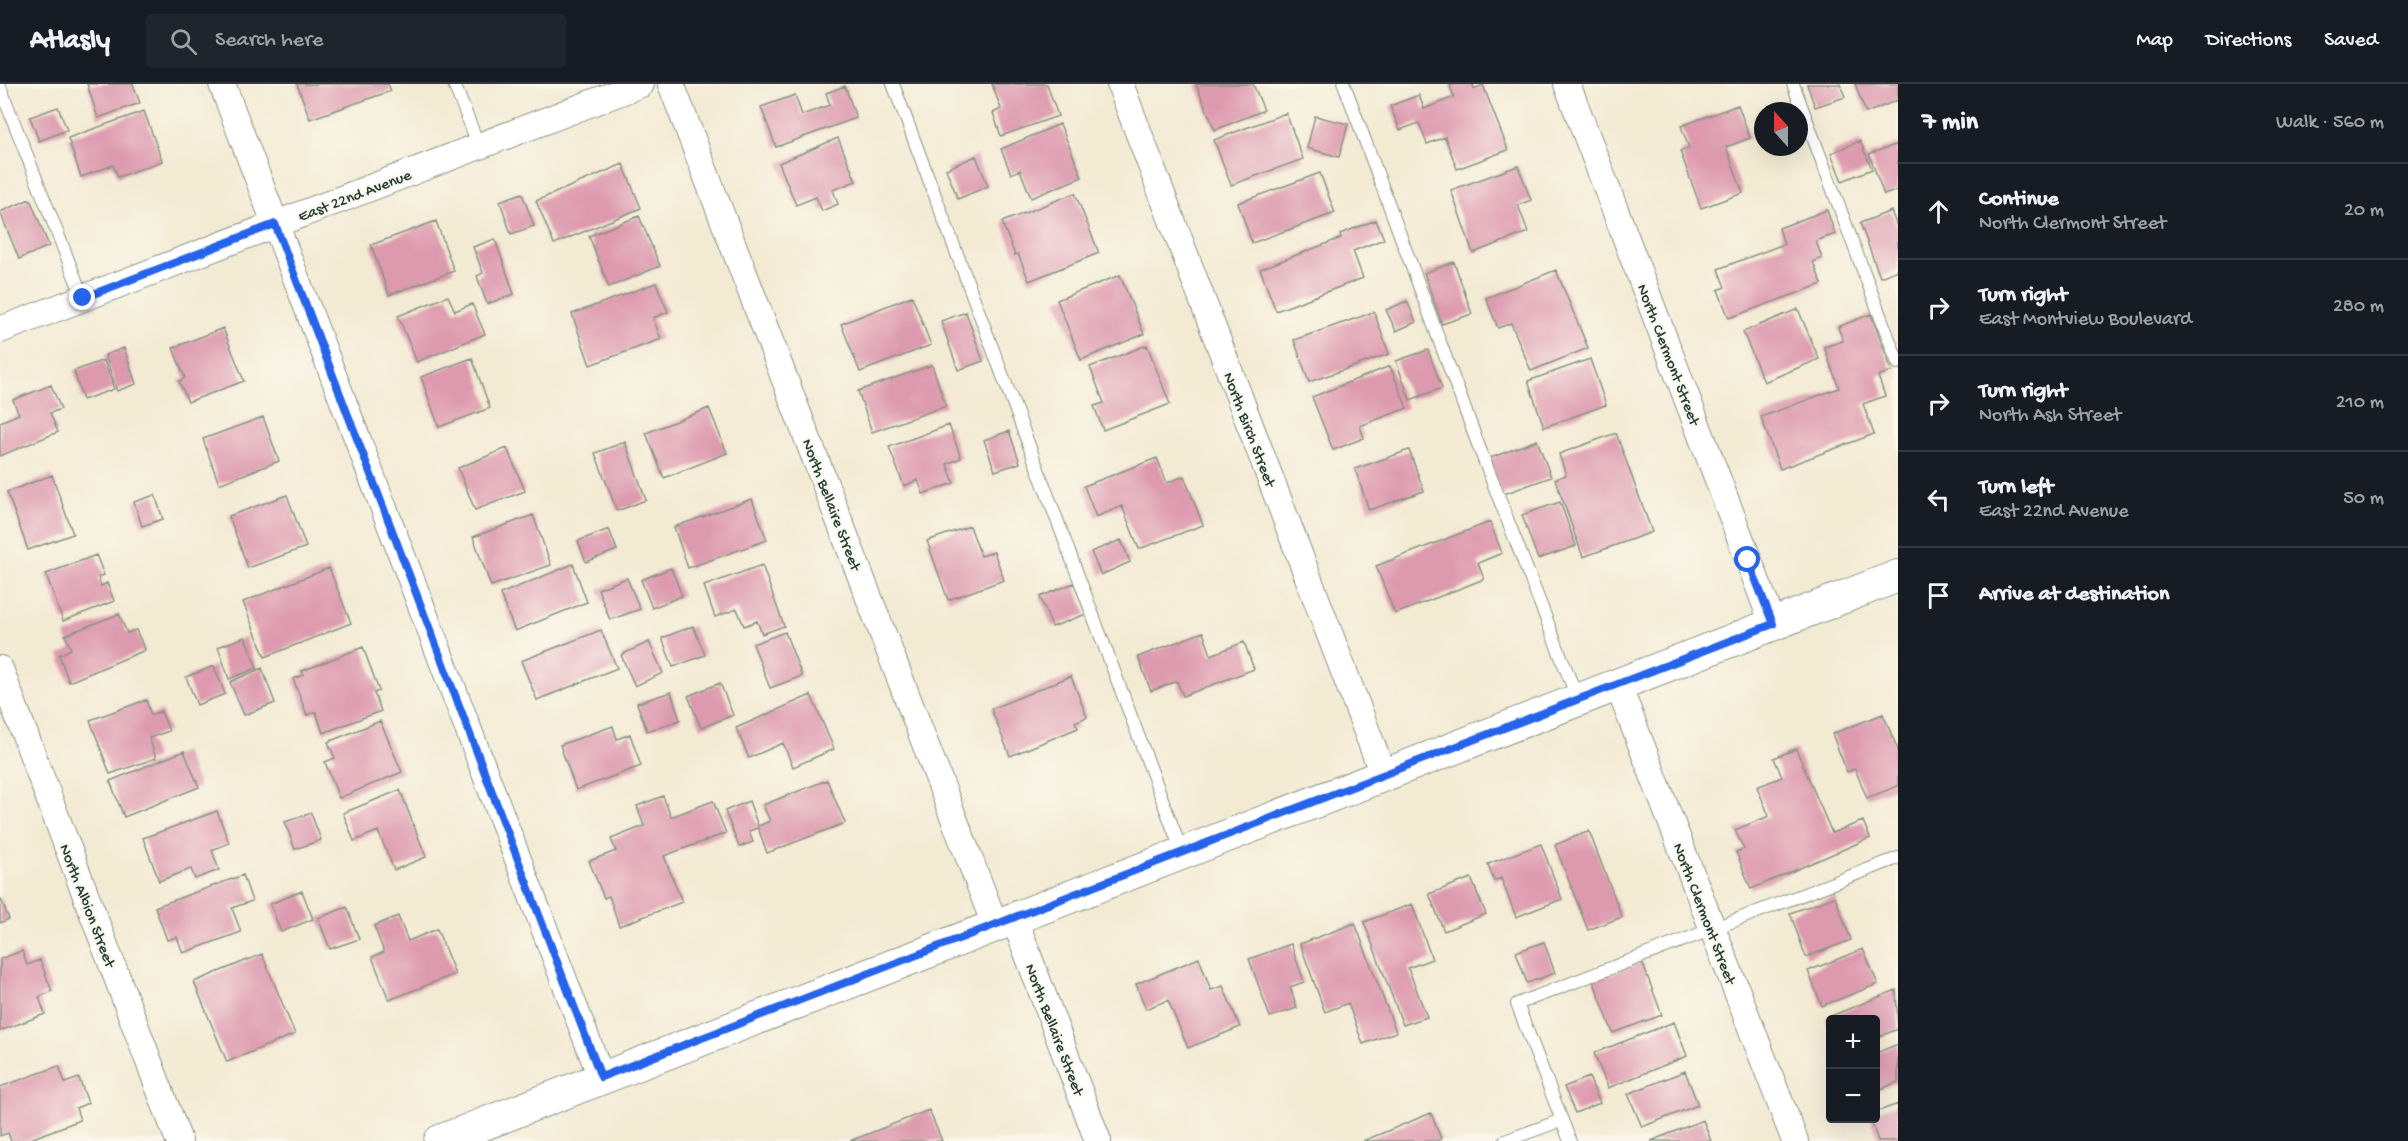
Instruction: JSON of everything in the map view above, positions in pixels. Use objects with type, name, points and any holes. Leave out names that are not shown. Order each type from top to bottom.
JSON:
[{"type":"street","points":[[222,84],[601,1077]]},
{"type":"street","name":"East 22nd Avenue","points":[[0,330],[641,84]]},
{"type":"street","name":"North Bellaire Street","points":[[671,84],[1005,921],[1098,1141]]},
{"type":"street","name":"North Birch Street","points":[[1120,84],[1383,774]]},
{"type":"street","name":"North Clermont Street","points":[[1567,84],[1773,624]]},
{"type":"street","points":[[440,1141],[1898,576]]},
{"type":"street","name":"North Albion Street","points":[[0,669],[179,1141]]},
{"type":"street","name":"North Clermont Street","points":[[1618,685],[1795,1141]]},
{"type":"lane","points":[[454,84],[479,146]]},
{"type":"lane","points":[[893,84],[1182,854]]},
{"type":"lane","points":[[1344,84],[1479,447],[1578,700]]},
{"type":"lane","points":[[1792,84],[1898,363]]},
{"type":"lane","points":[[0,87],[83,298]]},
{"type":"lane","points":[[1570,1141],[1517,1004],[1898,858]]},
{"type":"lane","points":[[1505,1141],[1562,1120]]},
{"type":"building","points":[[87,84],[133,84],[140,103],[98,118]]},
{"type":"building","points":[[297,84],[388,84],[391,91],[310,119]]},
{"type":"building","points":[[992,84],[1047,84],[1058,116],[1001,136],[993,113],[1001,109]]},
{"type":"building","points":[[1196,84],[1253,84],[1264,110],[1215,130]]},
{"type":"building","points":[[1473,84],[1474,89],[1483,85],[1508,150],[1457,169],[1445,137],[1427,144],[1419,123],[1400,130],[1390,106],[1419,95],[1424,109],[1454,97],[1450,86]]},
{"type":"building","points":[[1807,84],[1840,84],[1845,97],[1815,107]]},
{"type":"building","points":[[1855,84],[1898,84],[1898,100],[1866,113]]},
{"type":"building","points":[[845,86],[856,118],[776,147],[761,107],[795,95],[802,115],[830,105],[826,93]]},
{"type":"building","points":[[1738,105],[1750,138],[1726,147],[1743,193],[1701,208],[1680,151],[1689,148],[1681,126]]},
{"type":"building","points":[[58,107],[67,130],[39,141],[30,117]]},
{"type":"building","points":[[144,111],[162,161],[118,177],[113,165],[81,177],[68,138]]},
{"type":"building","points":[[1286,113],[1303,159],[1231,185],[1214,140]]},
{"type":"building","points":[[1315,116],[1348,124],[1339,157],[1307,148]]},
{"type":"building","points":[[1060,124],[1082,177],[1031,198],[1020,170],[1011,174],[1001,149]]},
{"type":"building","points":[[838,138],[856,181],[833,190],[838,204],[822,211],[816,197],[796,205],[779,163]]},
{"type":"building","points":[[1860,141],[1872,169],[1842,181],[1831,153]]},
{"type":"building","points":[[1898,144],[1898,190],[1884,195],[1869,154]]},
{"type":"building","points":[[976,156],[988,186],[958,199],[946,169]]},
{"type":"building","points":[[623,164],[641,208],[554,244],[536,201]]},
{"type":"building","points":[[1518,166],[1531,200],[1518,205],[1528,232],[1473,253],[1451,190]]},
{"type":"building","points":[[1320,173],[1335,213],[1252,243],[1238,203]]},
{"type":"building","points":[[522,193],[534,226],[511,234],[500,201]]},
{"type":"building","points":[[1075,193],[1099,253],[1029,281],[1018,254],[1015,255],[1002,222]]},
{"type":"building","points":[[30,199],[49,246],[19,259],[0,212]]},
{"type":"building","points":[[1827,210],[1835,234],[1816,241],[1822,258],[1813,262],[1822,284],[1729,318],[1718,290],[1725,287],[1718,269],[1784,244],[1779,228]]},
{"type":"building","points":[[1891,211],[1898,229],[1898,270],[1880,277],[1860,223]]},
{"type":"building","points":[[639,216],[660,266],[609,287],[589,236]]},
{"type":"building","points":[[1376,220],[1384,239],[1353,251],[1363,278],[1276,311],[1260,269],[1341,238],[1340,234]]},
{"type":"building","points":[[436,221],[454,271],[389,295],[371,245]]},
{"type":"building","points":[[495,239],[514,294],[487,304],[477,276],[483,273],[473,247]]},
{"type":"building","points":[[1454,262],[1472,314],[1442,324],[1424,273]]},
{"type":"building","points":[[1556,270],[1588,348],[1531,371],[1511,323],[1498,328],[1486,298]]},
{"type":"building","points":[[1120,275],[1144,334],[1081,360],[1057,300]]},
{"type":"building","points":[[656,283],[668,312],[653,318],[661,339],[590,365],[572,314]]},
{"type":"building","points":[[448,296],[455,311],[472,304],[485,334],[417,362],[398,316]]},
{"type":"building","points":[[912,296],[931,345],[860,372],[841,324]]},
{"type":"building","points":[[1407,301],[1416,322],[1396,331],[1386,310]]},
{"type":"building","points":[[1798,309],[1819,359],[1764,382],[1743,332]]},
{"type":"building","points":[[966,312],[983,361],[958,370],[941,321]]},
{"type":"building","points":[[1374,312],[1389,354],[1309,382],[1294,340]]},
{"type":"building","points":[[1871,314],[1892,371],[1878,376],[1885,396],[1863,404],[1874,434],[1780,469],[1761,417],[1839,388],[1824,347],[1843,341],[1838,327]]},
{"type":"building","points":[[223,328],[244,381],[188,402],[179,381],[185,378],[173,348]]},
{"type":"building","points":[[1147,345],[1170,404],[1103,430],[1094,406],[1104,403],[1090,367]]},
{"type":"building","points":[[124,348],[136,384],[117,391],[105,355]]},
{"type":"building","points":[[1428,350],[1442,388],[1410,400],[1396,361]]},
{"type":"building","points":[[472,358],[490,408],[439,427],[421,377]]},
{"type":"building","points":[[1590,359],[1606,405],[1544,427],[1528,381]]},
{"type":"building","points":[[104,360],[114,389],[83,400],[74,371]]},
{"type":"building","points":[[932,365],[946,406],[872,432],[858,391]]},
{"type":"building","points":[[1390,366],[1407,408],[1360,426],[1364,438],[1333,450],[1312,397]]},
{"type":"building","points":[[51,385],[61,409],[50,413],[58,432],[0,456],[0,422],[19,414],[13,400]]},
{"type":"building","points":[[709,408],[727,453],[664,478],[646,433]]},
{"type":"building","points":[[263,417],[279,461],[219,484],[203,439]]},
{"type":"building","points":[[949,425],[961,458],[947,464],[954,483],[923,494],[918,480],[904,486],[889,447]]},
{"type":"building","points":[[1009,431],[1020,463],[995,471],[984,440]]},
{"type":"building","points":[[1616,433],[1652,532],[1583,557],[1555,479],[1566,475],[1559,454]]},
{"type":"building","points":[[1537,440],[1551,477],[1501,495],[1488,459]]},
{"type":"building","points":[[625,442],[646,500],[617,511],[595,453]]},
{"type":"building","points":[[507,448],[525,491],[475,510],[458,468]]},
{"type":"building","points":[[1409,450],[1424,491],[1369,510],[1355,469]]},
{"type":"building","points":[[1157,458],[1167,483],[1184,476],[1203,525],[1139,549],[1122,506],[1096,517],[1084,486]]},
{"type":"building","points":[[52,475],[73,534],[28,550],[7,492]]},
{"type":"building","points":[[155,495],[163,519],[142,526],[134,502]]},
{"type":"building","points":[[287,495],[306,547],[248,568],[229,516]]},
{"type":"building","points":[[752,499],[767,540],[688,568],[674,527]]},
{"type":"building","points":[[1560,502],[1576,546],[1538,559],[1522,515]]},
{"type":"building","points":[[533,515],[551,565],[491,586],[473,537]]},
{"type":"building","points":[[1490,522],[1502,553],[1478,563],[1484,579],[1395,614],[1376,566]]},
{"type":"building","points":[[970,526],[981,556],[994,552],[1004,580],[948,600],[927,541]]},
{"type":"building","points":[[609,529],[617,550],[586,562],[578,541]]},
{"type":"building","points":[[1121,540],[1130,562],[1101,575],[1091,552]]},
{"type":"building","points":[[96,555],[104,575],[98,577],[101,586],[107,583],[114,601],[63,621],[46,574]]},
{"type":"building","points":[[573,564],[587,602],[515,631],[500,594]]},
{"type":"building","points":[[762,565],[784,626],[762,634],[757,621],[744,626],[737,609],[715,617],[704,586]]},
{"type":"building","points":[[329,568],[351,623],[265,657],[243,602]]},
{"type":"building","points":[[671,568],[682,596],[652,608],[641,580]]},
{"type":"building","points":[[627,578],[640,609],[610,620],[598,589]]},
{"type":"building","points":[[1074,583],[1086,614],[1052,627],[1040,597]]},
{"type":"building","points":[[119,614],[127,633],[136,630],[145,650],[69,682],[59,655],[71,649],[65,635]]},
{"type":"building","points":[[693,626],[705,655],[673,667],[662,638]]},
{"type":"building","points":[[601,630],[617,668],[537,700],[521,661]]},
{"type":"building","points":[[785,632],[802,676],[770,688],[753,644]]},
{"type":"building","points":[[1203,632],[1211,655],[1244,642],[1254,669],[1183,696],[1177,681],[1151,691],[1138,657]]},
{"type":"building","points":[[245,637],[257,668],[229,679],[218,647]]},
{"type":"building","points":[[649,642],[663,673],[635,686],[621,655]]},
{"type":"building","points":[[363,647],[379,691],[374,693],[381,711],[323,733],[316,712],[307,715],[293,679],[303,675],[302,671]]},
{"type":"building","points":[[214,666],[225,694],[197,705],[186,677]]},
{"type":"building","points":[[262,668],[275,703],[244,715],[230,682]]},
{"type":"building","points":[[1071,676],[1087,717],[1075,722],[1078,728],[1010,756],[991,709]]},
{"type":"building","points":[[720,683],[733,715],[701,728],[688,696]]},
{"type":"building","points":[[671,692],[680,720],[647,731],[637,703]]},
{"type":"building","points":[[811,695],[834,749],[793,767],[783,743],[749,758],[736,728]]},
{"type":"building","points":[[146,700],[151,715],[161,711],[169,731],[149,738],[156,758],[110,774],[90,720]]},
{"type":"building","points":[[1883,714],[1898,750],[1898,786],[1867,798],[1855,769],[1847,772],[1832,734]]},
{"type":"building","points":[[380,721],[402,772],[339,798],[325,762],[335,758],[328,742]]},
{"type":"building","points":[[613,726],[617,739],[630,734],[641,766],[576,790],[560,745]]},
{"type":"building","points":[[1796,749],[1832,833],[1863,821],[1870,838],[1751,889],[1736,852],[1744,849],[1735,830],[1769,816],[1757,787],[1782,777],[1774,758]]},
{"type":"building","points":[[184,751],[199,787],[124,817],[110,781]]},
{"type":"building","points":[[827,780],[845,823],[767,853],[758,828],[749,831],[753,842],[739,847],[725,811],[749,801],[758,826],[770,821],[763,805]]},
{"type":"building","points":[[400,790],[426,857],[394,870],[378,831],[354,841],[343,813]]},
{"type":"building","points":[[663,796],[671,817],[713,801],[726,833],[664,856],[682,902],[619,926],[609,896],[604,898],[589,861],[616,851],[611,839],[644,826],[637,806]]},
{"type":"building","points":[[217,811],[229,843],[212,850],[219,870],[195,879],[191,869],[159,881],[143,838]]},
{"type":"building","points":[[311,813],[321,840],[295,849],[285,822]]},
{"type":"building","points":[[1589,831],[1622,917],[1588,930],[1555,845]]},
{"type":"building","points":[[1541,844],[1562,899],[1516,917],[1501,878],[1494,881],[1488,864]]},
{"type":"building","points":[[243,875],[252,901],[232,908],[241,932],[183,953],[177,937],[167,940],[155,907]]},
{"type":"building","points":[[1471,878],[1486,914],[1444,931],[1429,894]]},
{"type":"building","points":[[302,891],[313,919],[281,932],[270,904]]},
{"type":"building","points":[[0,897],[9,919],[0,923]]},
{"type":"building","points":[[1835,897],[1851,940],[1806,957],[1790,913]]},
{"type":"building","points":[[1412,904],[1432,959],[1408,968],[1427,1017],[1403,1025],[1364,922]]},
{"type":"building","points":[[347,907],[359,939],[330,949],[318,918]]},
{"type":"building","points":[[398,916],[408,941],[437,929],[455,974],[389,1000],[372,957],[384,952],[374,926]]},
{"type":"building","points":[[1355,923],[1396,1032],[1363,1044],[1348,1003],[1325,1012],[1300,944]]},
{"type":"building","points":[[1544,942],[1555,973],[1527,983],[1516,952]]},
{"type":"building","points":[[1291,944],[1304,982],[1290,987],[1297,1008],[1270,1017],[1249,959]]},
{"type":"building","points":[[1863,949],[1878,984],[1822,1006],[1808,971]]},
{"type":"building","points":[[22,951],[27,965],[40,960],[52,991],[39,997],[45,1014],[0,1031],[0,959]]},
{"type":"building","points":[[262,954],[295,1034],[227,1062],[194,982]]},
{"type":"building","points":[[1199,958],[1211,990],[1223,986],[1240,1027],[1188,1048],[1168,1000],[1146,1009],[1136,984]]},
{"type":"building","points":[[1642,962],[1662,1015],[1613,1033],[1593,980]]},
{"type":"building","points":[[1896,990],[1898,1029],[1880,1036],[1880,1015],[1834,1015]]},
{"type":"building","points":[[1674,1022],[1687,1056],[1608,1088],[1594,1053]]},
{"type":"building","points":[[1898,1044],[1898,1082],[1880,1089],[1880,1069],[1880,1051]]},
{"type":"building","points":[[59,1066],[65,1083],[79,1078],[88,1103],[76,1108],[80,1120],[25,1141],[11,1141],[8,1133],[0,1136],[0,1087]]},
{"type":"building","points":[[1685,1071],[1698,1105],[1642,1127],[1628,1094]]},
{"type":"building","points":[[1589,1077],[1600,1103],[1575,1113],[1564,1087]]},
{"type":"building","points":[[1898,1104],[1898,1141],[1878,1141],[1872,1123],[1880,1123],[1880,1111]]},
{"type":"building","points":[[929,1110],[942,1141],[850,1141]]},
{"type":"building","points":[[1431,1113],[1441,1139],[1436,1141],[1363,1141]]},
{"type":"building","points":[[1703,1120],[1711,1141],[1651,1141]]},
{"type":"route","points":[[83,298],[275,224],[601,1077],[1773,624],[1748,560]]}]
